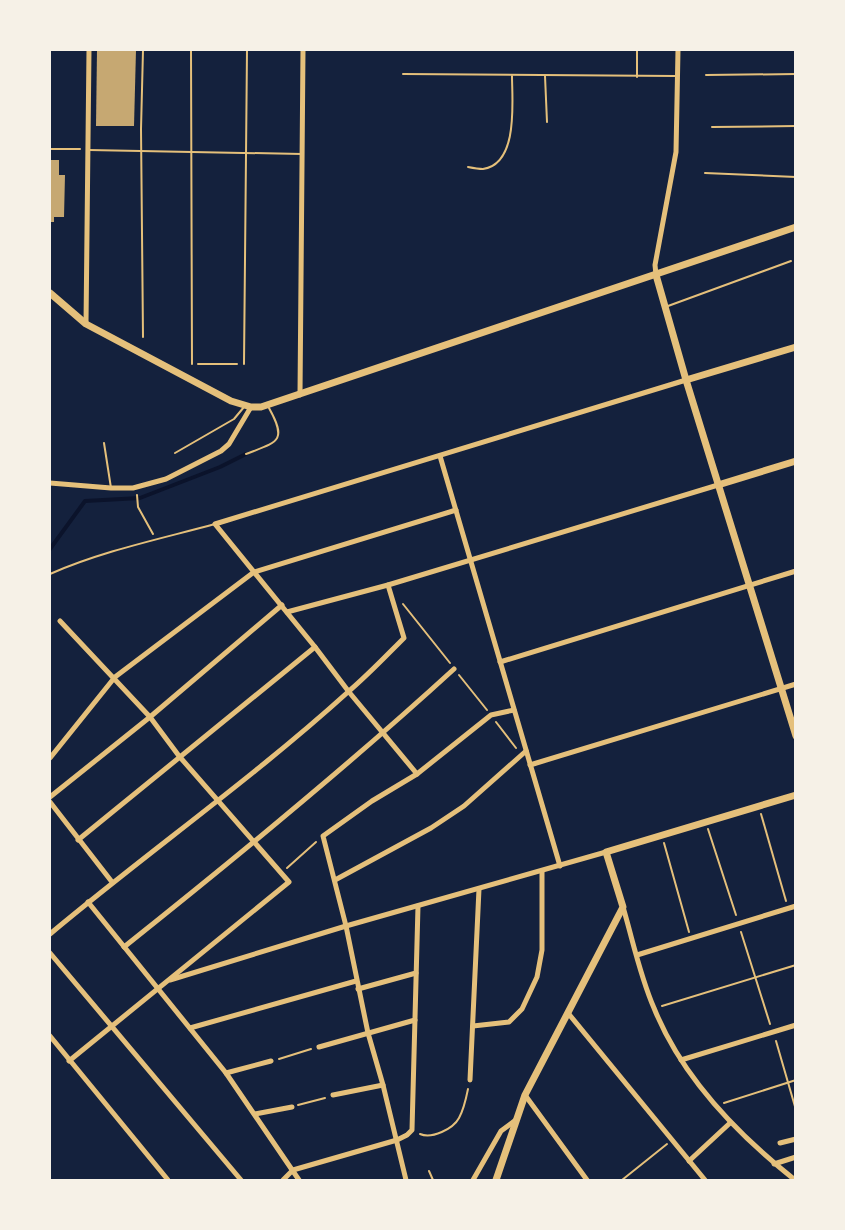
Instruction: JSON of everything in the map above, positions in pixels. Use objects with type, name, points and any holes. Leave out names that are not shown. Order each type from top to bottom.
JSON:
[{"type":"street","points":[[86,324],[89,50]]},
{"type":"street","points":[[300,396],[303,50]]},
{"type":"street","points":[[678,50],[675,159],[655,265],[656,275],[795,736]]},
{"type":"street","points":[[51,297],[86,324],[231,401],[248,406],[265,406],[795,227]]},
{"type":"street","points":[[417,774],[215,524],[795,347]]},
{"type":"street","points":[[50,483],[133,488],[166,479],[221,451],[229,444],[248,406]]},
{"type":"street","points":[[440,456],[560,866]]},
{"type":"street","points":[[287,612],[388,585],[795,461]]},
{"type":"street","points":[[50,759],[115,677],[254,572],[456,510]]},
{"type":"street","points":[[500,662],[795,572]]},
{"type":"street","points":[[50,934],[112,882],[218,801],[349,692],[404,638],[388,585]]},
{"type":"street","points":[[50,797],[282,606]]},
{"type":"street","points":[[60,621],[115,677],[150,717],[179,756],[289,882],[69,1061]]},
{"type":"street","points":[[78,840],[315,647]]},
{"type":"street","points":[[124,947],[384,733],[454,669]]},
{"type":"street","points":[[530,765],[795,684]]},
{"type":"street","points":[[406,1180],[368,1033],[346,926],[323,836],[372,801],[417,774],[490,715],[514,710]]},
{"type":"street","points":[[335,880],[431,828],[464,806],[526,751]]},
{"type":"street","points":[[166,981],[795,795]]},
{"type":"street","points":[[50,802],[112,882]]},
{"type":"street","points":[[606,852],[654,1008],[681,1060],[730,1123],[774,1164],[795,1180]]},
{"type":"street","points":[[472,1026],[509,1022],[522,1009],[537,977],[542,950],[542,871]]},
{"type":"street","points":[[470,1080],[479,889]]},
{"type":"street","points":[[88,902],[226,1073],[298,1180]]},
{"type":"street","points":[[283,1180],[293,1170],[397,1140],[408,1135],[412,1130],[418,906]]},
{"type":"street","points":[[637,955],[795,906]]},
{"type":"street","points":[[496,1180],[525,1095],[623,907]]},
{"type":"street","points":[[50,953],[241,1180]]},
{"type":"street","points":[[358,989],[416,973]]},
{"type":"street","points":[[190,1028],[356,981]]},
{"type":"street","points":[[567,1013],[705,1180]]},
{"type":"street","points":[[320,1047],[415,1020]]},
{"type":"street","points":[[681,1060],[795,1025]]},
{"type":"street","points":[[50,1036],[168,1180]]},
{"type":"street","points":[[226,1073],[271,1061]]},
{"type":"street","points":[[333,1095],[383,1085]]},
{"type":"street","points":[[525,1095],[587,1180]]},
{"type":"street","points":[[255,1114],[292,1107]]},
{"type":"street","points":[[473,1180],[501,1131],[518,1118]]},
{"type":"street","points":[[689,1161],[730,1123]]},
{"type":"street","points":[[780,1143],[795,1139]]},
{"type":"street","points":[[774,1164],[795,1157]]},
{"type":"lane","points":[[143,50],[141,150],[143,337]]},
{"type":"lane","points":[[191,50],[192,364]]},
{"type":"lane","points":[[244,364],[247,50]]},
{"type":"lane","points":[[637,50],[637,77]]},
{"type":"lane","points":[[402,74],[678,76]]},
{"type":"lane","points":[[468,167],[483,169],[493,165],[502,156],[512,132],[512,76]]},
{"type":"lane","points":[[545,76],[547,122]]},
{"type":"lane","points":[[89,150],[302,154]]},
{"type":"lane","points":[[665,307],[791,261]]},
{"type":"lane","points":[[175,453],[234,419],[248,406]]},
{"type":"lane","points":[[246,454],[277,440],[278,426],[265,406]]},
{"type":"lane","points":[[104,443],[111,488]]},
{"type":"lane","points":[[50,574],[68,566],[215,524]]},
{"type":"lane","points":[[429,1171],[433,1180]]},
{"type":"path","points":[[705,75],[795,74]]},
{"type":"path","points":[[712,127],[795,126]]},
{"type":"path","points":[[50,149],[89,150]]},
{"type":"path","points":[[705,173],[795,177]]},
{"type":"path","points":[[192,364],[244,364]]},
{"type":"path","points":[[138,507],[156,540]]},
{"type":"path","points":[[759,806],[788,909]]},
{"type":"path","points":[[706,822],[789,1082],[795,1110]]},
{"type":"path","points":[[662,835],[691,938]]},
{"type":"path","points":[[281,872],[323,836]]},
{"type":"path","points":[[654,1008],[795,965]]},
{"type":"path","points":[[271,1061],[320,1047]]},
{"type":"path","points":[[412,1130],[426,1136],[440,1133],[458,1120],[470,1080]]},
{"type":"path","points":[[716,1106],[795,1080]]},
{"type":"path","points":[[292,1107],[333,1095]]},
{"type":"path","points":[[622,1180],[672,1140]]},
{"type":"building","points":[[97,50],[136,50],[134,126],[96,126]]},
{"type":"building","points":[[50,160],[59,160],[59,175],[65,175],[64,217],[54,217],[54,222],[50,222]]},
{"type":"waterway","points":[[50,549],[85,501],[140,498],[220,467],[246,454]]}]
